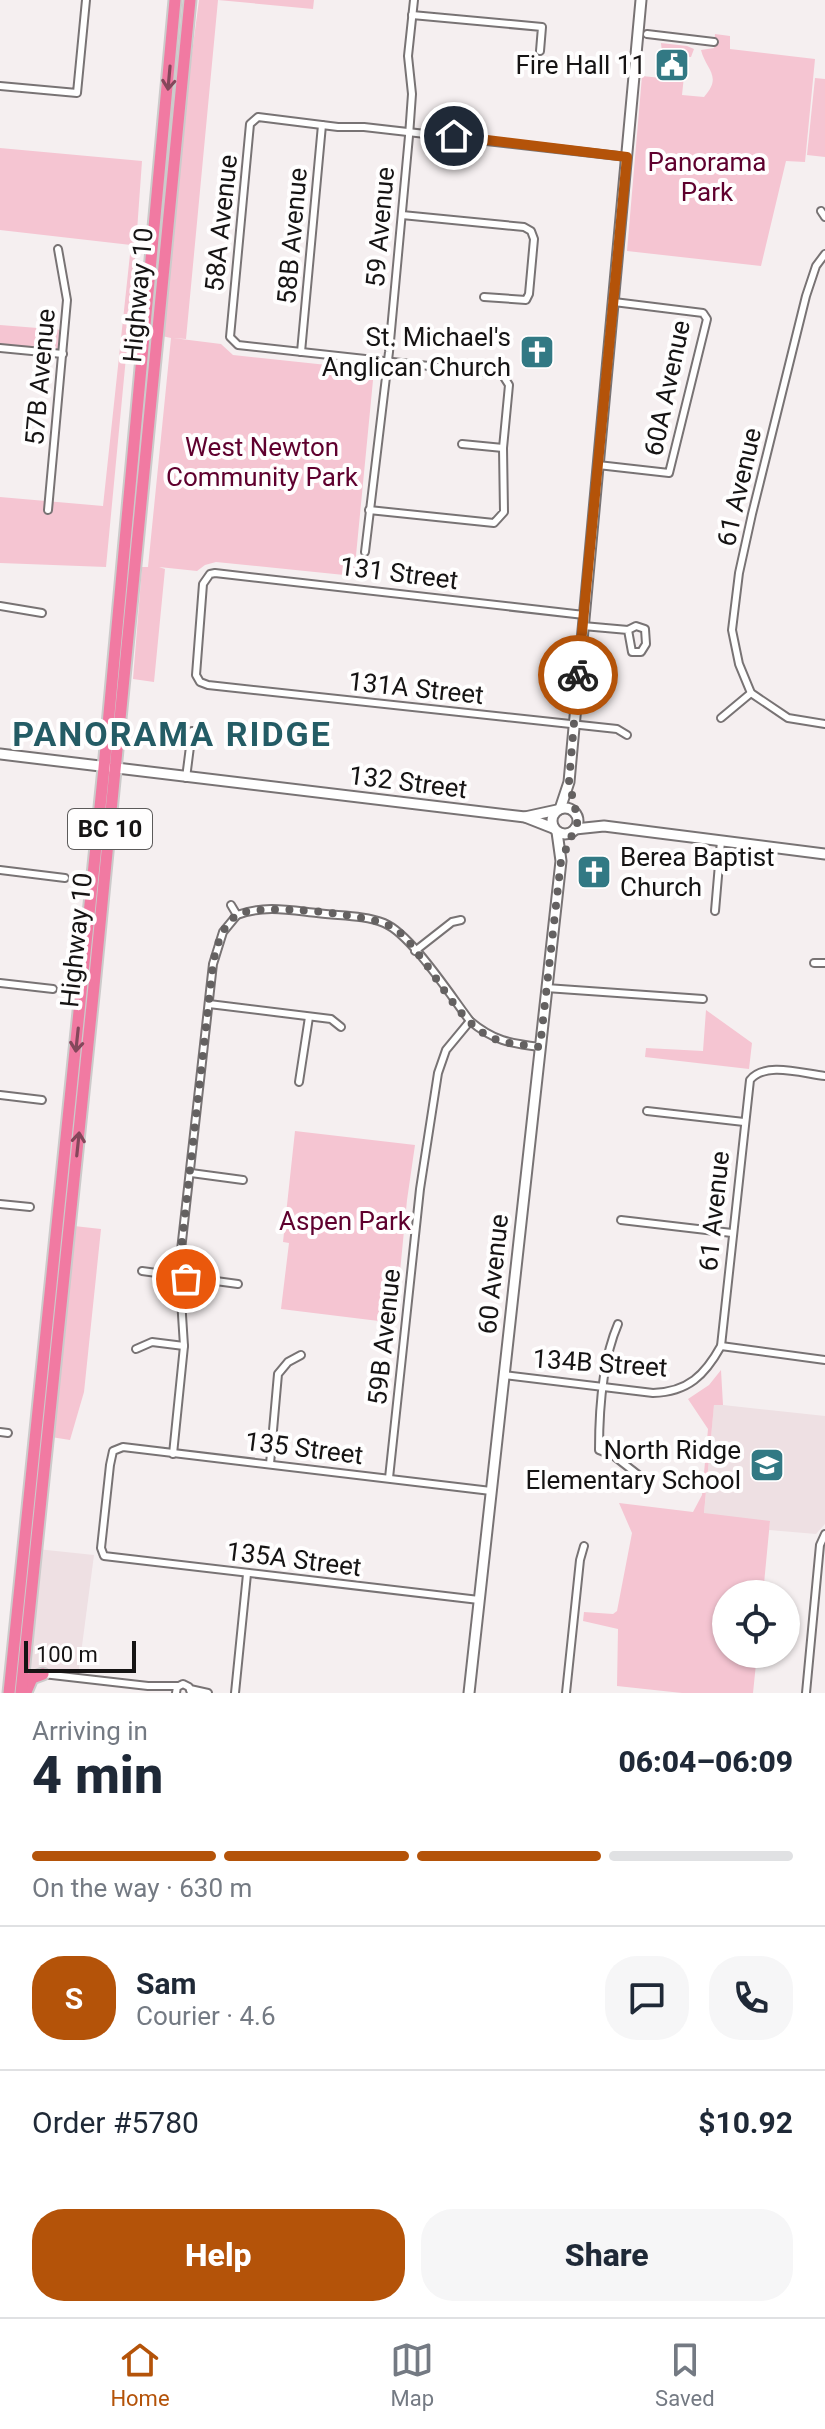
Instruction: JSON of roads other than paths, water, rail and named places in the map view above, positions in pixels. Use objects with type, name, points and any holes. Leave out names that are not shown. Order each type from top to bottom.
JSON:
[{"type":"highway","name":"Highway 10","points":[[24,1693],[24,1655],[110,768],[175,0]]},
{"type":"highway","name":"Highway 10","points":[[10,1688],[190,0]]},
{"type":"highway","points":[[10,1688],[0,1668],[7,1660],[17,1566],[24,1555]]},
{"type":"highway","points":[[24,1655],[32,1668],[43,1674]]},
{"type":"highway","points":[[24,1693],[29,1681],[43,1674]]},
{"type":"street","points":[[0,86],[77,93],[86,0]]},
{"type":"street","name":"59 Avenue","points":[[365,552],[402,215],[412,94],[408,56],[414,0]]},
{"type":"street","points":[[574,830],[578,821],[569,782],[641,0]]},
{"type":"street","points":[[412,15],[542,27],[540,51]]},
{"type":"street","points":[[647,34],[714,42]]},
{"type":"street","name":"58A Avenue","points":[[301,352],[238,345],[230,337],[250,124],[258,117],[322,125]]},
{"type":"street","points":[[322,125],[409,131],[627,157]]},
{"type":"street","name":"58B Avenue","points":[[301,352],[322,125]]},
{"type":"street","points":[[402,215],[524,227],[531,231],[534,239],[526,300],[484,297]]},
{"type":"street","name":"57B Avenue","points":[[48,510],[67,300],[58,249]]},
{"type":"street","name":"61 Avenue","points":[[751,693],[739,664],[732,630],[739,573],[806,296],[816,266],[825,254]]},
{"type":"street","name":"60A Avenue","points":[[598,465],[669,473],[707,319],[703,313],[614,302]]},
{"type":"street","points":[[0,348],[63,354]]},
{"type":"street","points":[[301,352],[502,374],[509,385],[503,448],[504,512],[494,523],[369,510]]},
{"type":"street","points":[[462,444],[503,448]]},
{"type":"street","name":"131 Street","points":[[200,682],[195,670],[203,584],[210,574],[337,585],[373,592],[584,615]]},
{"type":"street","points":[[0,606],[42,613]]},
{"type":"street","points":[[583,626],[628,630],[636,626],[645,629],[646,644],[641,652],[632,652],[628,630]]},
{"type":"street","name":"131A Street","points":[[200,682],[239,689],[617,729],[627,735]]},
{"type":"street","points":[[721,718],[751,693],[788,718],[825,724]]},
{"type":"street","points":[[186,778],[192,731]]},
{"type":"street","name":"132 Street","points":[[0,754],[525,817],[555,830]]},
{"type":"street","points":[[569,782],[552,816],[555,830],[565,834],[604,826],[825,854]]},
{"type":"street","points":[[558,809],[567,808],[604,826]]},
{"type":"street","name":"132 Street","points":[[525,817],[558,809]]},
{"type":"street","name":"60 Avenue","points":[[555,830],[561,861]]},
{"type":"street","name":"60 Avenue","points":[[469,1693],[561,861],[574,830]]},
{"type":"street","points":[[715,911],[721,841]]},
{"type":"street","points":[[0,870],[65,878]]},
{"type":"street","points":[[231,905],[237,915]]},
{"type":"street","points":[[173,1454],[185,1326],[179,1278],[209,1004],[216,950],[223,932],[237,915],[272,908],[375,920],[396,930],[470,1021],[494,1039],[540,1047]]},
{"type":"street","points":[[415,951],[445,927],[461,920]]},
{"type":"street","points":[[814,963],[825,963]]},
{"type":"street","points":[[0,983],[53,989]]},
{"type":"street","points":[[546,988],[703,999]]},
{"type":"street","points":[[209,1004],[331,1019],[341,1027]]},
{"type":"street","points":[[299,1082],[309,1017]]},
{"type":"street","name":"59B Avenue","points":[[389,1478],[419,1201],[438,1073],[446,1050],[470,1021]]},
{"type":"street","name":"61 Avenue","points":[[721,1346],[750,1080],[759,1072],[769,1070],[825,1076]]},
{"type":"street","points":[[0,1095],[42,1100]]},
{"type":"street","points":[[647,1111],[744,1122]]},
{"type":"street","points":[[191,1173],[243,1180]]},
{"type":"street","points":[[0,1204],[30,1207]]},
{"type":"street","points":[[621,1220],[732,1233]]},
{"type":"street","points":[[142,1271],[238,1284]]},
{"type":"street","points":[[618,1324],[611,1341],[604,1387],[599,1450],[614,1456],[641,1477]]},
{"type":"street","points":[[136,1349],[152,1342],[184,1346]]},
{"type":"street","points":[[721,1346],[825,1360]]},
{"type":"street","name":"134B Street","points":[[504,1375],[669,1393],[691,1385],[701,1377],[721,1346]]},
{"type":"street","points":[[270,1464],[278,1374],[288,1362],[301,1355]]},
{"type":"street","name":"135 Street","points":[[104,1556],[101,1548],[110,1465],[113,1451],[123,1447],[491,1491]]},
{"type":"street","points":[[806,1693],[820,1545],[825,1534]]},
{"type":"street","points":[[566,1693],[584,1546]]},
{"type":"street","name":"135A Street","points":[[104,1556],[479,1600]]},
{"type":"street","points":[[235,1693],[247,1574]]},
{"type":"street","points":[[43,1674],[176,1691],[185,1684],[190,1691],[208,1693]]},
{"type":"place","name":"Fire Hall 11","points":[[672,65]]},
{"type":"place","name":"St. Michael's Anglican Church","points":[[537,352]]},
{"type":"place","name":"Berea Baptist Church","points":[[594,872]]},
{"type":"place","name":"North Ridge Elementary School","points":[[767,1465]]},
{"type":"district","name":"PANORAMA RIDGE","points":[[172,734]]},
{"type":"park label","name":"Panorama Park","points":[[707,177]]},
{"type":"park label","name":"West Newton Community Park","points":[[262,462]]},
{"type":"park label","name":"Aspen Park","points":[[345,1221]]}]
